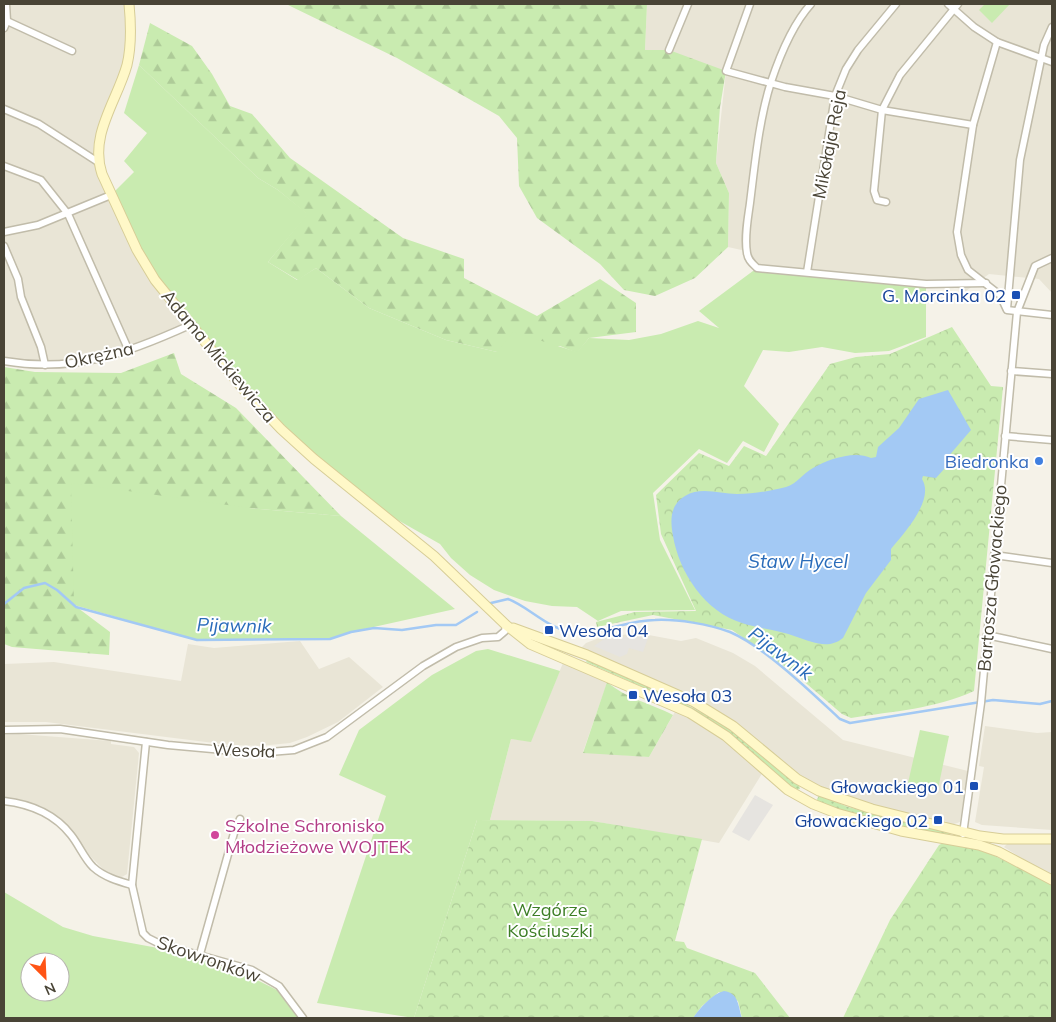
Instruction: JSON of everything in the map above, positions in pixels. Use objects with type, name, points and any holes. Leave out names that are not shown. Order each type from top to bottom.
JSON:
[{"type":"street","points":[[6,4],[6,25],[72,50]]},
{"type":"street","name":"Adama Mickiewicza","points":[[128,4],[131,40],[127,64],[98,144],[98,162],[111,195],[144,264],[154,280],[244,390],[281,429],[366,502],[434,556],[506,625],[530,644],[690,713],[726,736],[788,790],[813,804],[836,813],[901,831],[962,842],[1000,852],[1052,880]]},
{"type":"street","points":[[669,50],[688,4]]},
{"type":"street","points":[[750,4],[726,70],[770,83],[835,96],[882,110],[973,125]]},
{"type":"street","points":[[811,4],[802,13],[782,53],[770,83],[756,156],[746,251],[749,260],[757,268],[926,284],[986,283]]},
{"type":"street","name":"Mikołaja Reja","points":[[807,272],[835,96],[846,69],[858,50],[896,4]]},
{"type":"street","points":[[948,4],[956,7],[997,42],[1052,62]]},
{"type":"street","points":[[886,202],[877,200],[874,191],[882,110],[900,75],[956,7]]},
{"type":"street","points":[[1007,310],[1020,160],[1044,45],[1052,27]]},
{"type":"street","points":[[997,42],[973,125],[957,232],[961,255],[968,270],[1000,295],[1007,310]]},
{"type":"street","points":[[4,109],[39,124],[98,162]]},
{"type":"street","points":[[4,166],[41,180],[68,214],[129,351]]},
{"type":"street","points":[[4,232],[38,225],[111,195]]},
{"type":"street","points":[[4,246],[18,279],[21,297],[42,347],[45,365]]},
{"type":"street","name":"Bartosza Głowackiego","points":[[962,842],[981,701],[1017,312],[1036,266],[1052,258]]},
{"type":"street","points":[[1007,310],[1052,315]]},
{"type":"street","name":"Okrężna","points":[[4,361],[45,365],[75,364],[129,351],[190,325]]},
{"type":"street","points":[[1011,371],[1052,374]]},
{"type":"street","points":[[1005,436],[1052,440]]},
{"type":"street","points":[[994,555],[1052,563]]},
{"type":"street","name":"Adama Mickiewicza","points":[[506,625],[587,655],[694,702],[733,726],[796,779],[819,791],[872,810],[964,832],[1003,839],[1052,839]]},
{"type":"street","name":"Wesoła","points":[[4,730],[60,729],[146,742],[257,753],[294,750],[327,737],[423,666],[456,647],[482,638],[498,637],[505,631],[506,625]]},
{"type":"street","points":[[987,635],[1052,649]]},
{"type":"street","name":"Skowronków","points":[[146,742],[132,885],[140,926],[148,938],[252,970],[279,986],[303,1018]]},
{"type":"street","points":[[4,801],[24,803],[56,820],[70,834],[93,866],[106,876],[132,885]]},
{"type":"street","points":[[200,954],[234,833],[240,819]]},
{"type":"street","points":[[1000,852],[997,844],[1003,839]]},
{"type":"shaded area","points":[[4,4],[129,4],[131,40],[106,119],[98,162],[190,325],[129,351],[75,364],[4,361]]},
{"type":"shaded area","points":[[647,4],[1052,4],[1052,293],[1039,279],[989,274],[966,291],[949,285],[757,268],[746,251],[728,247],[729,193],[716,163],[726,71],[645,50]]},
{"type":"shaded area","points":[[638,633],[681,641],[696,638],[733,653],[755,666],[843,740],[968,771],[960,822],[951,825],[945,821],[918,818],[841,797],[803,779],[697,701],[581,648],[586,643],[599,638]]},
{"type":"shaded area","points":[[640,636],[648,638],[643,652],[629,648],[627,654],[620,657],[594,646],[604,639]]},
{"type":"shaded area","points":[[300,641],[319,669],[349,657],[383,687],[338,722],[290,743],[260,746],[230,745],[46,722],[4,722],[4,664],[54,662],[181,681],[188,644],[214,648]]},
{"type":"shaded area","points":[[563,663],[608,680],[583,752],[649,757],[676,710],[719,736],[763,772],[719,843],[592,821],[490,820],[511,739],[531,741]]},
{"type":"shaded area","points":[[985,726],[1037,733],[1052,732],[1052,830],[982,825],[975,822],[984,767],[979,766]]},
{"type":"shaded area","points":[[19,734],[111,741],[111,744],[134,747],[139,753],[127,874],[120,878],[106,872],[91,857],[60,818],[41,806],[22,800],[4,798],[4,735]]},
{"type":"shaded area","points":[[755,795],[773,805],[749,841],[732,832]]},
{"type":"shaded area","points":[[1052,843],[1052,877],[1004,847],[1007,844]]},
{"type":"green space","points":[[286,4],[647,4],[645,50],[669,50],[726,71],[720,107],[716,163],[729,193],[728,247],[695,278],[655,296],[624,290],[600,264],[537,218],[519,186],[517,138],[499,116],[397,58]]},
{"type":"green space","points":[[985,4],[1010,4],[992,23],[979,10]]},
{"type":"green space","points":[[150,23],[192,46],[212,74],[230,106],[252,114],[290,158],[403,238],[464,259],[464,278],[537,316],[600,279],[636,303],[636,332],[589,338],[577,353],[560,346],[497,352],[446,340],[369,308],[316,268],[298,280],[268,262],[307,214],[278,190],[258,178],[139,65]]},
{"type":"green space","points":[[139,65],[258,178],[278,190],[308,214],[268,262],[297,280],[316,268],[369,308],[446,340],[497,352],[513,332],[577,352],[589,338],[629,340],[661,334],[698,321],[719,328],[699,311],[757,268],[926,284],[926,337],[889,351],[855,353],[822,347],[789,352],[763,350],[744,386],[779,424],[764,452],[743,441],[727,463],[699,449],[653,493],[660,540],[695,610],[621,611],[598,621],[577,607],[552,606],[525,601],[494,590],[470,575],[451,558],[440,544],[366,502],[281,429],[155,280],[111,195],[134,172],[124,161],[147,133],[124,113]]},
{"type":"green space","points":[[952,327],[991,386],[1003,387],[974,691],[929,706],[851,718],[842,714],[794,673],[732,630],[653,615],[597,627],[596,622],[635,612],[696,611],[661,534],[656,495],[699,453],[729,466],[744,446],[766,456],[830,364],[856,357],[890,354]]},
{"type":"green space","points":[[174,353],[181,374],[236,408],[341,516],[249,508],[74,605],[110,632],[109,655],[12,647],[4,644],[4,367],[35,372],[121,373]]},
{"type":"green space","points":[[71,483],[249,508],[341,516],[455,609],[351,632],[330,639],[197,640],[74,605]]},
{"type":"green space","points":[[488,649],[560,671],[531,742],[511,739],[490,820],[477,820],[414,1018],[317,1003],[386,796],[339,775],[359,730],[432,675],[476,651]]},
{"type":"green space","points":[[588,659],[665,693],[663,696],[586,662]]},
{"type":"green space","points":[[607,682],[631,697],[673,715],[649,757],[583,753]]},
{"type":"green space","points":[[671,696],[731,729],[799,785],[800,789],[795,790],[720,728],[669,699]]},
{"type":"green space","points":[[920,730],[949,736],[938,789],[908,783]]},
{"type":"green space","points":[[819,795],[848,807],[949,833],[948,836],[931,833],[865,818],[816,802]]},
{"type":"green space","name":"Wzgórze Kościuszki","points":[[477,820],[592,821],[702,839],[675,941],[684,942],[687,948],[755,973],[790,1018],[742,1018],[738,1001],[719,992],[702,1006],[693,1018],[414,1018]]},
{"type":"green space","points":[[949,840],[993,855],[1052,884],[1052,1018],[843,1018],[890,920],[939,845]]},
{"type":"green space","points":[[4,892],[63,927],[93,936],[158,948],[200,959],[255,979],[277,990],[298,1018],[4,1018]]},
{"type":"water","name":"Staw Hycel","points":[[948,390],[971,430],[947,458],[945,468],[936,478],[923,476],[922,479],[925,487],[921,506],[910,525],[891,549],[891,560],[866,593],[843,638],[832,644],[820,644],[756,627],[729,618],[705,600],[688,576],[676,550],[672,513],[680,500],[697,491],[743,494],[790,486],[809,470],[834,459],[850,455],[876,457],[878,447],[899,428],[919,399]]},
{"type":"water","points":[[724,991],[733,994],[735,997],[742,1018],[693,1018],[711,998]]},
{"type":"waterway","name":"Pijawnik","points":[[4,604],[24,588],[45,583],[57,590],[76,607],[197,640],[330,639],[351,632],[374,628],[402,630],[436,625],[456,625],[477,612]]},
{"type":"waterway","name":"Pijawnik","points":[[491,603],[508,599],[555,627],[572,632],[603,630],[634,622],[664,620],[693,623],[730,632],[744,639],[773,659],[840,719],[850,723],[993,700],[1040,704],[1052,701]]},
{"type":"place","name":"G. Morcinka 02","points":[[1016,295]]},
{"type":"place","name":"Biedronka","points":[[1039,461]]},
{"type":"place","name":"Wesoła 04","points":[[549,630]]},
{"type":"place","name":"Wesoła 03","points":[[633,695]]},
{"type":"place","name":"Głowackiego 01","points":[[974,786]]},
{"type":"place","name":"Głowackiego 02","points":[[938,820]]},
{"type":"place","name":"Szkolne Schronisko Młodzieżowe WOJTEK","points":[[215,835]]}]
